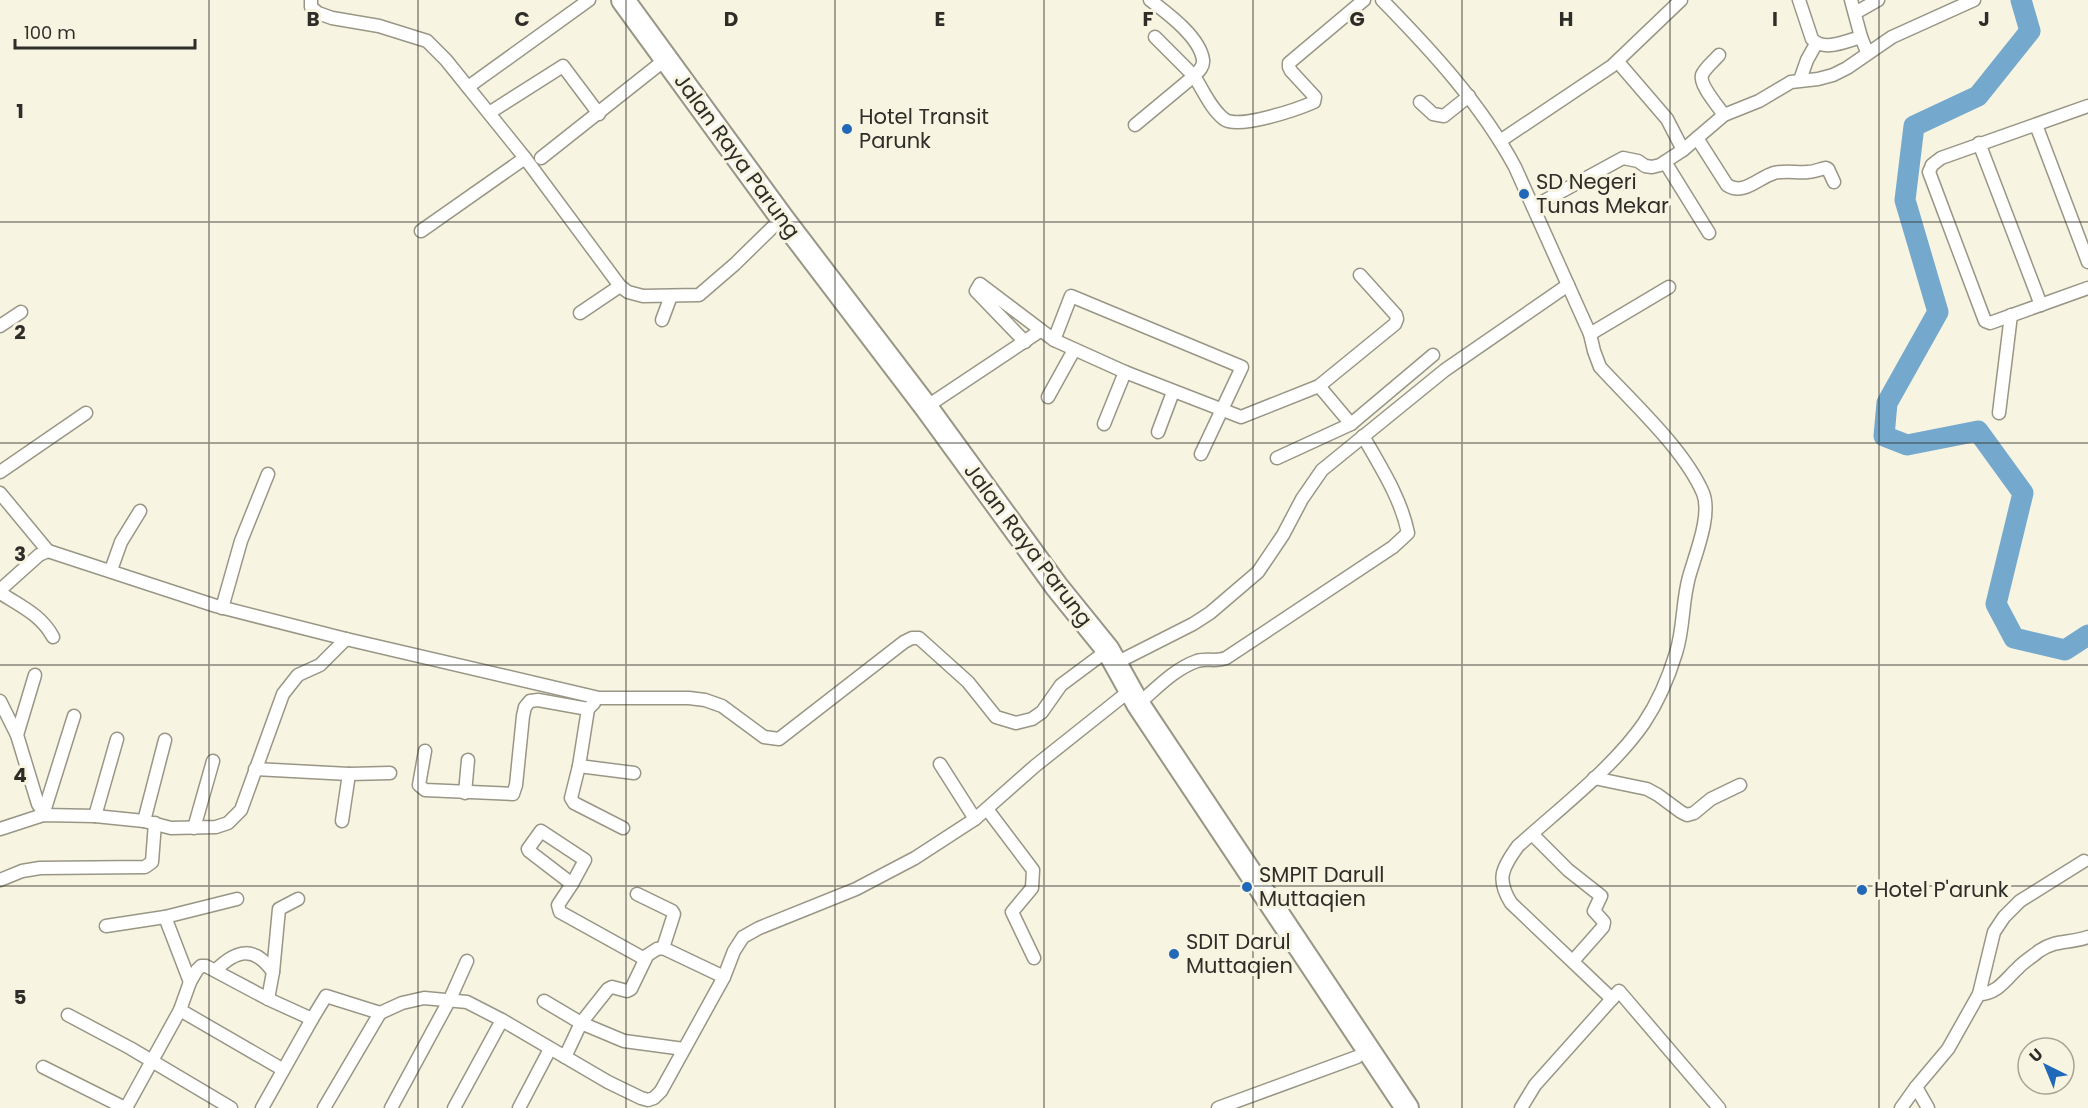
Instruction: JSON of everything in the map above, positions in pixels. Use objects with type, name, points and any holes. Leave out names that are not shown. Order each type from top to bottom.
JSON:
[{"type":"highway","name":"Jalan Raya Parung","points":[[613,0],[663,62],[1109,656]]},
{"type":"highway","name":"Jalan Raya Parung","points":[[623,0],[663,62]]},
{"type":"highway","name":"Jalan Raya Parung","points":[[780,220],[926,407],[1109,656],[1130,700],[1201,814],[1354,1044],[1392,1108]]},
{"type":"highway","name":"Jalan Raya Parung","points":[[1354,1044],[1407,1108]]},
{"type":"street","points":[[311,0],[311,7],[318,13],[332,18],[379,26],[427,41],[446,60],[489,113],[620,286],[628,292],[643,296],[699,295],[780,220]]},
{"type":"street","points":[[468,87],[589,0]]},
{"type":"street","points":[[1135,125],[1194,76],[1202,67],[1203,60],[1197,46],[1176,21],[1150,0]]},
{"type":"street","points":[[1155,37],[1194,76],[1212,105],[1228,121],[1264,118],[1314,102],[1315,97],[1288,67],[1289,63],[1364,0]]},
{"type":"street","points":[[1382,0],[1469,96],[1500,141],[1533,207],[1590,334],[1600,367],[1672,446],[1704,495],[1706,509],[1703,528],[1687,585],[1677,652],[1665,683],[1644,722],[1623,748],[1594,778],[1518,846],[1503,869],[1501,880],[1504,892],[1511,903],[1612,999]]},
{"type":"street","points":[[1500,141],[1618,62],[1681,0]]},
{"type":"street","points":[[1798,0],[1812,39],[1816,44],[1828,46],[1861,37]]},
{"type":"street","points":[[1851,0],[1867,52]]},
{"type":"street","points":[[1854,13],[1878,0]]},
{"type":"street","points":[[1533,207],[1618,159],[1629,158],[1652,167],[1665,162],[1683,150],[1724,115],[1759,101],[1791,82],[1818,80],[1833,75],[1897,34],[1974,0]]},
{"type":"street","points":[[1800,80],[1816,44]]},
{"type":"street","points":[[1719,56],[1703,74],[1702,80],[1724,115]]},
{"type":"street","points":[[541,158],[663,62]]},
{"type":"street","points":[[1618,62],[1667,119],[1683,150]]},
{"type":"street","points":[[489,113],[563,66],[598,114]]},
{"type":"street","points":[[1420,102],[1433,114],[1444,116],[1469,96]]},
{"type":"street","points":[[2088,106],[1941,158],[1932,165],[1929,172],[1982,318],[1989,323],[2088,288]]},
{"type":"street","points":[[2036,125],[2088,262]]},
{"type":"street","points":[[1697,138],[1727,185],[1732,189],[1738,190],[1746,187],[1777,172],[1811,172],[1826,168],[1834,182]]},
{"type":"street","points":[[1979,143],[2041,305]]},
{"type":"street","points":[[421,231],[525,158]]},
{"type":"street","points":[[1665,162],[1709,233]]},
{"type":"street","points":[[1025,342],[976,291],[980,284],[1041,331],[1074,350],[1237,417],[1245,416],[1318,386],[1395,324],[1396,315],[1360,276]]},
{"type":"street","points":[[0,493],[48,550],[222,608],[599,698],[705,700],[722,705],[764,737],[779,740],[912,638],[919,638],[968,682],[996,717],[1016,723],[1032,719],[1042,712],[1061,685],[1109,656],[1193,624],[1210,613],[1258,572],[1322,470],[1445,370],[1568,285]]},
{"type":"street","points":[[580,313],[620,286]]},
{"type":"street","points":[[1590,334],[1669,287]]},
{"type":"street","points":[[662,320],[671,296]]},
{"type":"street","points":[[1054,340],[1071,296],[1242,367],[1201,454]]},
{"type":"street","points":[[0,326],[21,312]]},
{"type":"street","points":[[1999,413],[2011,315]]},
{"type":"street","points":[[926,407],[1041,331]]},
{"type":"street","points":[[1048,397],[1074,350]]},
{"type":"street","points":[[1277,458],[1351,424],[1433,355]]},
{"type":"street","points":[[1104,424],[1125,372]]},
{"type":"street","points":[[1318,386],[1351,424]]},
{"type":"street","points":[[1158,432],[1173,392]]},
{"type":"street","points":[[0,472],[86,413]]},
{"type":"street","points":[[329,1106],[380,1013],[402,1003],[424,998],[467,1002],[565,1056],[639,1103],[654,1098],[661,1091],[724,977],[734,951],[743,937],[759,928],[856,889],[915,858],[975,819],[1035,766],[1130,700],[1198,660],[1219,661],[1226,658],[1393,547],[1408,533],[1405,518],[1384,472],[1363,436]]},
{"type":"street","points":[[222,608],[242,541],[268,474]]},
{"type":"street","points":[[111,570],[121,542],[140,512]]},
{"type":"street","points":[[48,550],[39,555],[1,589],[2,594],[40,619],[53,637]]},
{"type":"street","points":[[0,829],[43,814],[95,816],[150,822],[171,828],[216,827],[228,823],[241,810],[283,694],[290,682],[298,675],[320,664],[346,639]]},
{"type":"street","points":[[17,735],[35,675]]},
{"type":"street","points":[[599,698],[588,709],[579,766],[571,798],[574,803],[623,828]]},
{"type":"street","points":[[425,751],[420,785],[422,789],[513,794],[516,785],[523,716],[525,707],[530,701],[538,700],[588,709]]},
{"type":"street","points":[[0,701],[17,735],[43,814]]},
{"type":"street","points":[[43,814],[74,716]]},
{"type":"street","points":[[95,816],[117,739]]},
{"type":"street","points":[[0,880],[22,871],[40,868],[145,867],[152,862],[150,822],[165,740]]},
{"type":"street","points":[[465,793],[468,760]]},
{"type":"street","points":[[194,828],[213,761]]},
{"type":"street","points":[[940,764],[975,819]]},
{"type":"street","points":[[579,766],[634,773]]},
{"type":"street","points":[[255,770],[349,774],[390,773]]},
{"type":"street","points":[[342,821],[349,774]]},
{"type":"street","points":[[1594,778],[1647,789],[1687,815],[1694,813],[1711,799],[1740,785]]},
{"type":"street","points":[[987,809],[1033,870],[1032,888],[1012,912],[1034,958]]},
{"type":"street","points":[[572,884],[529,851],[528,849],[541,831],[585,860],[572,884],[558,905],[558,910],[578,923],[646,958]]},
{"type":"street","points":[[1532,834],[1568,870],[1601,896],[1594,911],[1604,922],[1602,927],[1573,961]]},
{"type":"street","points":[[1902,1108],[1916,1087],[1948,1049],[1979,994],[1994,932],[2004,917],[2020,901],[2084,861]]},
{"type":"street","points":[[637,894],[674,914],[663,948]]},
{"type":"street","points":[[106,926],[165,917],[237,899]]},
{"type":"street","points":[[268,999],[279,909],[284,904],[298,899]]},
{"type":"street","points":[[165,917],[190,982]]},
{"type":"street","points":[[1979,994],[1994,992],[2018,968],[2053,943],[2072,942],[2088,937]]},
{"type":"street","points":[[565,1056],[581,1023],[608,989],[612,987],[624,991],[631,989],[646,958],[657,949],[663,948],[724,977]]},
{"type":"street","points":[[216,970],[227,959],[243,953],[255,954],[273,972]]},
{"type":"street","points":[[391,1108],[450,999],[467,961]]},
{"type":"street","points":[[43,1067],[126,1108],[180,1010],[190,982],[201,966],[216,970],[268,999],[312,1019]]},
{"type":"street","points":[[1521,1108],[1535,1085],[1619,991],[1719,1108]]},
{"type":"street","points":[[262,1108],[282,1069],[326,996],[380,1013]]},
{"type":"street","points":[[544,1001],[581,1023],[624,1041],[684,1049]]},
{"type":"street","points":[[180,1010],[282,1069]]},
{"type":"street","points":[[68,1015],[153,1060],[231,1108]]},
{"type":"street","points":[[454,1108],[502,1020]]},
{"type":"street","points":[[1218,1108],[1354,1044]]},
{"type":"street","points":[[519,1108],[550,1049]]},
{"type":"street","points":[[1916,1087],[1928,1108]]},
{"type":"waterway","points":[[2021,0],[2030,31],[1978,96],[1914,126],[1905,200],[1938,312],[1887,403],[1884,436],[1907,445],[1978,431],[2023,493],[1996,604],[2014,638],[2065,650],[2088,635]]},
{"type":"place","name":"Hotel Transit Parunk","points":[[847,129]]},
{"type":"place","name":"SD Negeri Tunas Mekar","points":[[1524,194]]},
{"type":"place","name":"SMPIT Darull Muttaqien","points":[[1247,887]]},
{"type":"place","name":"Hotel P'arunk","points":[[1862,890]]},
{"type":"place","name":"SDIT Darul Muttaqien","points":[[1174,954]]}]
